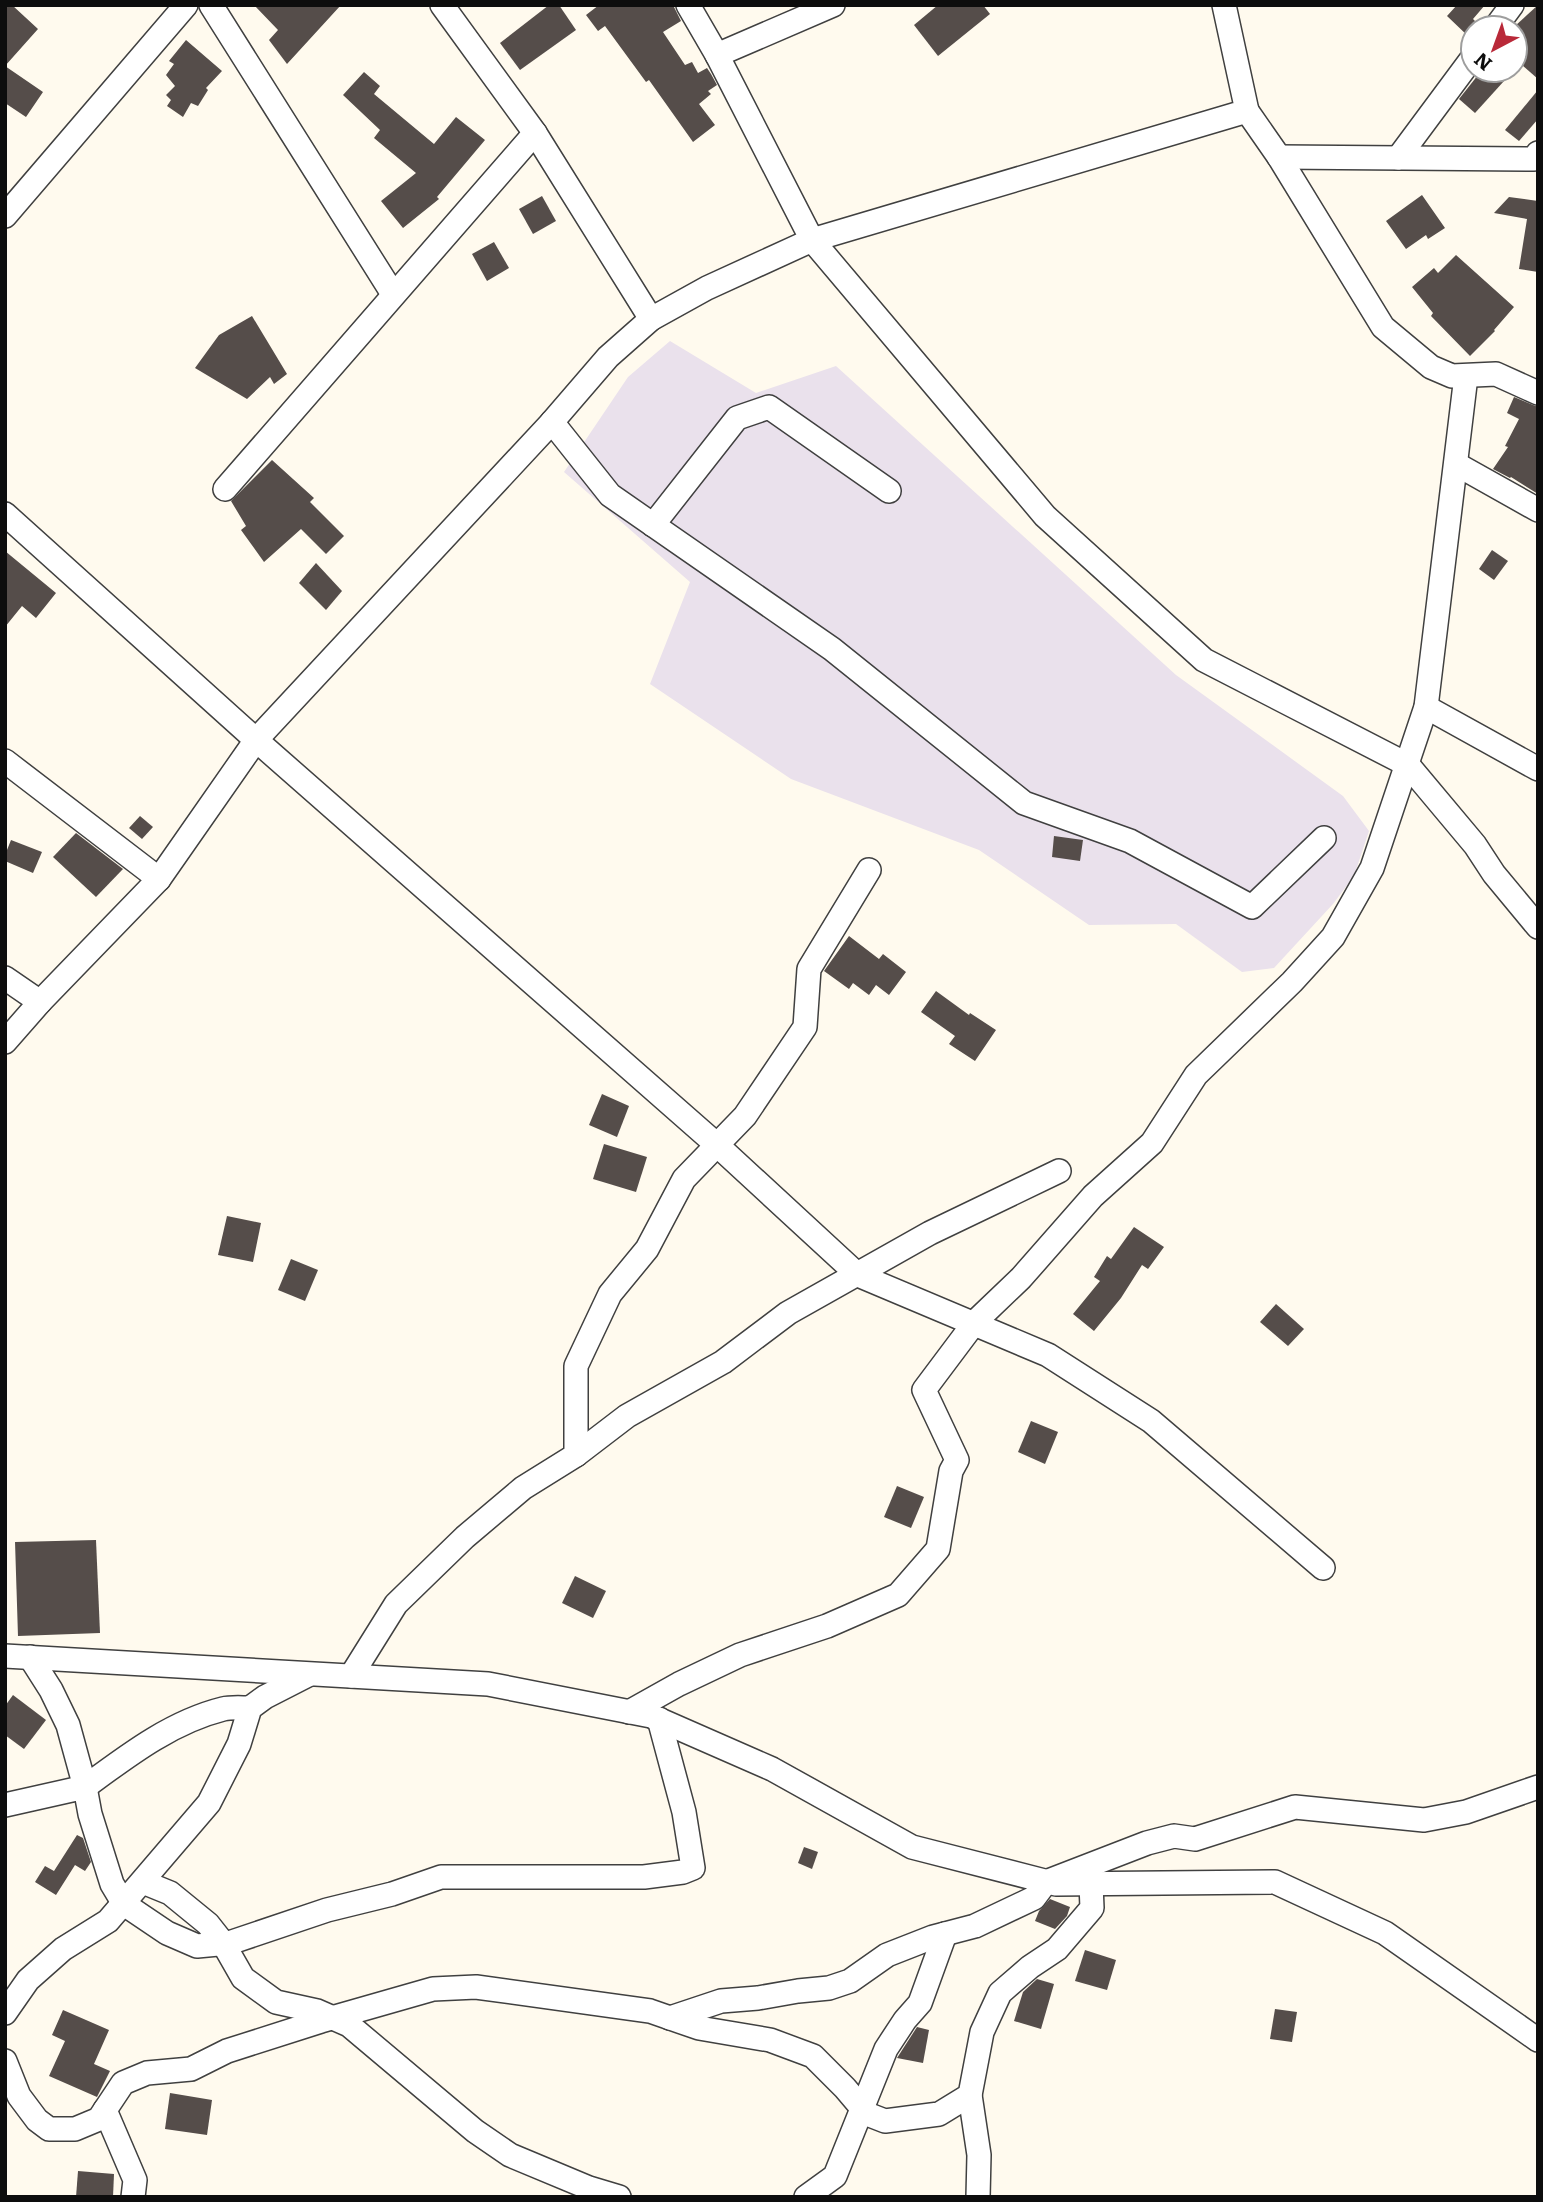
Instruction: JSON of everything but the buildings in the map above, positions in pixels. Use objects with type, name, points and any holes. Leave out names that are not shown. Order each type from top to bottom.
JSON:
[{"type":"street","points":[[5,216],[186,5]]},
{"type":"street","points":[[211,5],[393,294]]},
{"type":"street","points":[[688,5],[717,55],[812,240],[1045,516],[1203,660],[1408,765],[1475,845],[1494,874],[1538,927]]},
{"type":"street","points":[[717,55],[833,5]]},
{"type":"street","points":[[1224,5],[1247,111],[1279,158],[1382,327],[1431,367],[1452,376],[1496,374],[1538,393]]},
{"type":"street","points":[[444,6],[535,133],[651,318]]},
{"type":"street","points":[[1398,158],[1459,76]]},
{"type":"street","points":[[5,1042],[159,879],[256,740],[552,422],[608,357],[651,318],[707,288],[812,240],[1247,111]]},
{"type":"street","points":[[225,489],[535,133]]},
{"type":"street","points":[[1279,158],[1534,159],[1538,153]]},
{"type":"street","points":[[629,1712],[740,1655],[827,1626],[898,1595],[938,1549],[950,1471],[957,1460],[924,1390],[975,1322],[1021,1279],[1093,1196],[1153,1143],[1196,1075],[1236,1033],[1292,982],[1333,937],[1372,868],[1426,707],[1466,376]]},
{"type":"street","points":[[653,525],[737,418],[769,407],[890,491]]},
{"type":"street","points":[[552,422],[610,495],[832,649],[1024,803],[1130,841],[1252,907],[1324,838]]},
{"type":"street","points":[[1456,464],[1538,510]]},
{"type":"street","points":[[5,514],[256,740],[717,1144],[858,1275],[1048,1354],[1151,1421],[1323,1568]]},
{"type":"street","points":[[1426,707],[1538,769]]},
{"type":"street","points":[[5,761],[159,879]]},
{"type":"street","points":[[576,1455],[576,1366],[610,1294],[647,1249],[684,1178],[745,1116],[805,1027],[809,969],[869,870]]},
{"type":"street","points":[[5,978],[40,1003]]},
{"type":"street","points":[[351,1676],[396,1604],[465,1537],[523,1488],[576,1455],[627,1416],[723,1362],[788,1313],[930,1233],[1059,1171]]},
{"type":"street","points":[[5,1656],[488,1684],[629,1712],[659,1720],[772,1769],[912,1847],[1056,1884],[1275,1881],[1385,1933],[1538,2040]]},
{"type":"street","points":[[30,1657],[51,1690],[68,1725],[90,1814],[112,1884],[124,1904],[167,1933],[197,1946],[223,1943],[327,1910],[392,1894],[440,1877],[644,1877],[693,1868],[684,1812],[659,1720]]},
{"type":"street","points":[[5,1805],[85,1787],[147,1742],[192,1720],[224,1709],[250,1708],[309,1674]]},
{"type":"street","points":[[5,2013],[29,1980],[63,1949],[108,1921],[209,1803],[239,1744],[250,1708]]},
{"type":"street","points":[[670,2018],[721,2001],[829,1988],[850,1981],[887,1955],[975,1926],[1034,1898],[1046,1882],[1147,1843],[1174,1836],[1195,1839],[1295,1807],[1424,1820],[1466,1812],[1538,1787]]},
{"type":"street","points":[[143,1882],[170,1894],[208,1924],[223,1943],[243,1978],[276,2002],[317,2011],[349,2025],[475,2131],[510,2155],[589,2188],[619,2197]]},
{"type":"street","points":[[978,2197],[979,2155],[970,2095],[982,2032],[1000,1993],[1030,1967],[1057,1949],[1092,1908],[1090,1884]]},
{"type":"street","points":[[806,2197],[835,2176],[886,2049],[920,2003],[945,1934]]},
{"type":"street","points":[[5,2061],[19,2096],[37,2120],[49,2129],[75,2129],[99,2119],[123,2083],[147,2073],[191,2069],[227,2051],[433,1989],[476,1987],[650,2011],[699,2028],[770,2040],[813,2056],[867,2114],[885,2121],[939,2113],[970,2095]]},
{"type":"street","points":[[105,2110],[135,2180],[133,2197]]},
{"type":"shaded area","points":[[670,341],[756,393],[836,366],[1176,675],[1343,796],[1369,831],[1354,876],[1333,904],[1274,968],[1242,972],[1176,924],[1089,925],[979,850],[791,779],[650,684],[690,582],[564,472],[628,377]]}]
